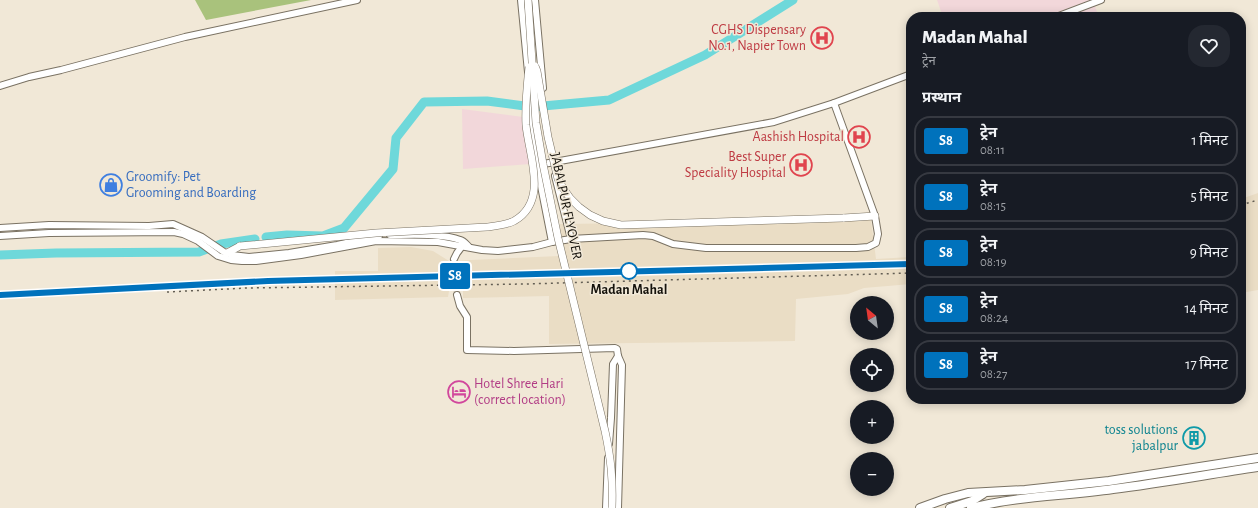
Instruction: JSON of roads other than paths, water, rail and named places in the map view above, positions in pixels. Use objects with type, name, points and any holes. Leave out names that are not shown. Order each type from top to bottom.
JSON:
[{"type":"highway","points":[[920,508],[968,493],[1109,481],[1258,458]]},
{"type":"highway","points":[[950,508],[972,504],[986,504],[1113,490],[1258,467]]},
{"type":"highway","points":[[972,504],[986,492]]},
{"type":"main road","name":"JABALPUR FLYOVER","points":[[528,0],[536,123],[558,238],[606,431],[613,480],[612,508]]},
{"type":"main road","points":[[532,60],[537,71],[548,137],[558,179],[570,198],[579,207],[590,216],[603,222],[621,225],[875,216]]},
{"type":"main road","points":[[226,252],[240,246],[376,233],[487,227],[514,221],[523,214],[529,206],[533,197],[535,186],[526,124],[528,68],[532,60]]},
{"type":"street","points":[[0,86],[29,77],[185,37],[357,0]]},
{"type":"street","points":[[521,0],[530,110],[552,242]]},
{"type":"street","points":[[535,0],[543,94],[551,163],[571,239]]},
{"type":"street","points":[[1069,12],[1100,0]]},
{"type":"street","points":[[538,165],[774,122],[834,103],[906,76]]},
{"type":"street","points":[[0,236],[50,233],[160,232],[183,234],[200,239],[218,256],[231,260],[256,261],[326,251],[376,241],[438,242],[482,250],[509,251],[571,239],[644,235],[653,236],[673,244],[706,248],[868,247],[876,243],[878,234],[875,216],[834,103]]},
{"type":"street","points":[[0,228],[49,225],[149,226],[173,224],[232,255],[249,257],[337,245],[375,236],[387,235],[441,236],[455,238],[465,246]]},
{"type":"street","points":[[454,259],[465,246]]},
{"type":"street","points":[[457,295],[466,317],[467,350],[514,351],[617,349],[618,356],[622,364],[618,508]]},
{"type":"street","points":[[606,508],[606,470],[611,418],[613,364],[618,356]]},
{"type":"waterway","points":[[266,237],[287,235],[323,236],[344,228],[393,169],[396,138],[424,102],[487,101],[532,107],[609,100],[705,55],[793,0]]},
{"type":"waterway","points":[[0,255],[199,252],[221,244],[255,239]]},
{"type":"tunnel","points":[[454,259],[457,295]]},
{"type":"railway","points":[[1246,204],[1258,200]]},
{"type":"railway","points":[[0,295],[298,280],[789,268],[906,263]]},
{"type":"railway","points":[[167,292],[247,288],[525,284],[906,273]]},
{"type":"train","name":"S8","points":[[0,295],[198,284],[353,278],[906,264]]},
{"type":"place","name":"CGHS Dispensary No.1, Napier Town","points":[[822,38]]},
{"type":"place","name":"Aashish Hospital","points":[[859,137]]},
{"type":"place","name":"Best Super Speciality Hospital","points":[[801,165]]},
{"type":"place","name":"Groomify: Pet Grooming and Boarding","points":[[111,185]]},
{"type":"place","name":"Madan Mahal","points":[[629,271]]},
{"type":"place","name":"Hotel Shree Hari (correct location)","points":[[459,392]]},
{"type":"place","name":"toss solutions jabalpur","points":[[1194,438]]}]
